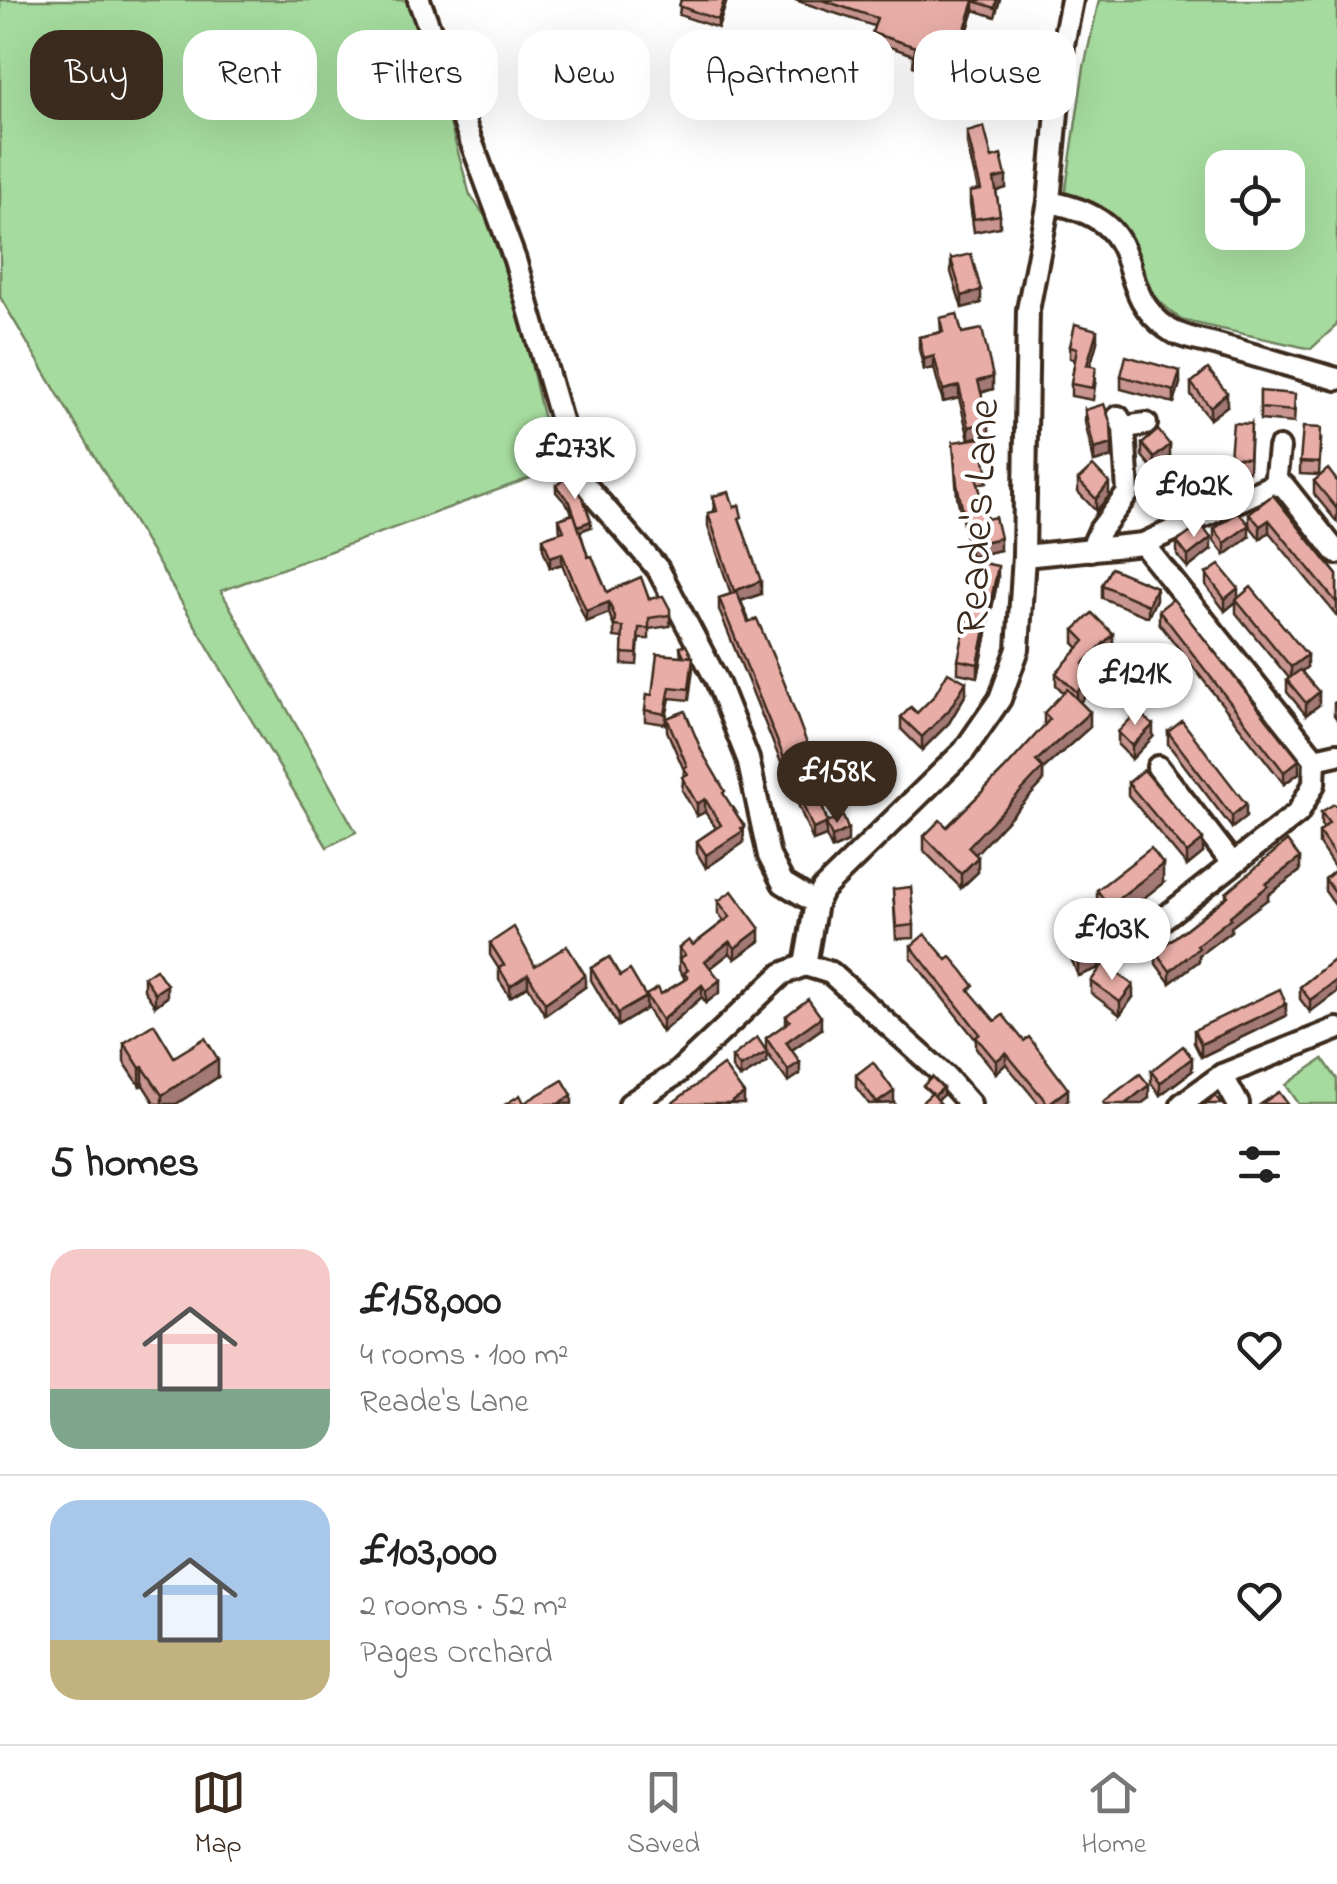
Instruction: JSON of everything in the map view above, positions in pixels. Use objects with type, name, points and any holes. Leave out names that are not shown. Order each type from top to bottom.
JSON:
[{"type":"street","points":[[419,0],[515,260],[576,476],[658,569],[717,681],[742,743],[769,856],[783,884],[816,903]]},
{"type":"street","name":"Reade's Lane","points":[[805,964],[816,903],[833,876],[964,751],[1000,699],[1018,648],[1024,556],[1028,310],[1048,202],[1064,34],[1072,0]]},
{"type":"street","points":[[1048,202],[1094,215],[1111,229],[1126,252],[1146,309],[1170,331],[1337,379]]},
{"type":"street","points":[[1091,550],[1100,530],[1128,493],[1121,422],[1146,424]]},
{"type":"street","points":[[1275,484],[1279,443]]},
{"type":"street","points":[[1024,556],[1142,544],[1275,484],[1284,486],[1337,553]]},
{"type":"street","points":[[1131,944],[1298,813],[1314,784],[1315,759],[1142,544]]},
{"type":"street","points":[[1315,759],[1337,754]]},
{"type":"street","points":[[1158,768],[1232,863]]},
{"type":"street","points":[[630,1104],[676,1074],[782,974],[805,964],[831,973],[946,1077],[970,1104]]},
{"type":"street","points":[[1182,1104],[1222,1075],[1337,1030]]},
{"type":"street","points":[[1222,1075],[1238,1104]]},
{"type":"green space","points":[[0,0],[409,0],[422,30],[337,30],[337,120],[449,120],[470,195],[503,241],[555,469],[221,591],[356,832],[327,847],[0,297]]},
{"type":"green space","points":[[1099,0],[1337,0],[1337,325],[1311,349],[1181,320],[1153,296],[1104,212],[1065,195],[1084,67]]},
{"type":"green space","points":[[1323,1059],[1337,1079],[1337,1104],[1299,1104],[1286,1085]]},
{"type":"building","points":[[681,0],[724,0],[718,20],[679,6]]},
{"type":"building","points":[[822,0],[997,0],[995,8],[974,1],[965,30],[914,30],[914,46],[894,40],[894,30],[873,30],[877,18]]},
{"type":"building","points":[[984,127],[992,158],[1001,155],[1006,176],[994,179],[1000,215],[974,219],[970,192],[981,190],[967,132]]},
{"type":"building","points":[[971,254],[981,290],[962,296],[951,259]]},
{"type":"building","points":[[957,314],[962,333],[982,329],[993,377],[978,381],[989,422],[969,427],[959,386],[943,390],[934,356],[924,359],[919,337],[943,332],[940,318]]},
{"type":"building","points":[[1075,324],[1097,330],[1087,365],[1096,367],[1093,388],[1071,384],[1077,348],[1070,346]]},
{"type":"building","points":[[1126,356],[1180,371],[1174,391],[1121,376]]},
{"type":"building","points":[[1208,369],[1227,393],[1210,407],[1191,383]]},
{"type":"building","points":[[1260,391],[1295,394],[1294,411],[1260,408]]},
{"type":"building","points":[[1104,404],[1112,444],[1094,449],[1085,410]]},
{"type":"building","points":[[1233,423],[1251,424],[1249,458],[1230,457]]},
{"type":"building","points":[[1303,427],[1321,428],[1319,463],[1300,462]]},
{"type":"building","points":[[1158,430],[1170,445],[1154,458],[1142,444]]},
{"type":"building","points":[[981,438],[987,470],[975,472],[987,519],[995,517],[1000,538],[970,545],[953,442]]},
{"type":"building","points":[[1198,462],[1204,479],[1177,492],[1171,474]]},
{"type":"building","points":[[1093,466],[1109,483],[1096,499],[1078,480]]},
{"type":"building","points":[[1328,469],[1337,481],[1337,509],[1314,481]]},
{"type":"building","points":[[566,477],[583,498],[591,521],[578,526],[570,502],[556,486]]},
{"type":"building","points":[[729,492],[734,507],[739,505],[739,518],[761,581],[734,591],[708,513],[717,511],[713,496]]},
{"type":"building","points":[[1273,495],[1337,575],[1337,603],[1269,520],[1260,526],[1249,513]]},
{"type":"building","points":[[1238,512],[1249,525],[1225,543],[1214,529]]},
{"type":"building","points":[[574,514],[588,557],[592,556],[607,592],[641,577],[649,599],[663,596],[670,609],[670,615],[649,618],[649,628],[639,628],[637,654],[622,653],[623,627],[614,626],[609,602],[586,611],[562,553],[550,557],[543,538],[564,531],[559,519]]},
{"type":"building","points":[[1201,525],[1211,538],[1188,556],[1177,542]]},
{"type":"building","points":[[978,562],[998,566],[978,664],[958,660]]},
{"type":"building","points":[[1219,565],[1238,588],[1225,599],[1206,574]]},
{"type":"building","points":[[1111,568],[1156,587],[1148,605],[1102,585]]},
{"type":"building","points":[[1251,587],[1307,655],[1291,667],[1236,600]]},
{"type":"building","points":[[737,592],[748,622],[757,619],[815,765],[808,768],[828,823],[813,829],[719,598]]},
{"type":"building","points":[[1173,599],[1299,760],[1284,772],[1159,610]]},
{"type":"building","points":[[1092,613],[1113,634],[1083,664],[1089,669],[1083,675],[1089,680],[1077,692],[1056,673],[1085,641],[1074,630]]},
{"type":"building","points":[[686,645],[692,657],[684,656],[680,647]]},
{"type":"building","points":[[657,654],[693,657],[689,689],[670,687],[665,714],[645,710],[647,694],[652,695]]},
{"type":"building","points":[[1300,670],[1319,692],[1306,703],[1287,680]]},
{"type":"building","points":[[948,672],[966,682],[949,710],[922,737],[901,717],[911,707],[917,713],[934,696]]},
{"type":"building","points":[[1067,689],[1090,712],[1036,761],[1043,768],[968,847],[978,857],[961,874],[924,836],[940,820],[947,827],[1004,770],[1050,719],[1044,713]]},
{"type":"building","points":[[685,711],[723,793],[744,826],[743,831],[706,855],[697,841],[721,825],[705,799],[697,804],[682,777],[688,774],[684,768],[687,766],[667,718]]},
{"type":"building","points":[[1138,711],[1153,725],[1132,746],[1118,732]]},
{"type":"building","points":[[1182,721],[1246,804],[1232,816],[1168,732]]},
{"type":"building","points":[[1144,770],[1203,840],[1187,853],[1128,783]]},
{"type":"building","points":[[1334,804],[1337,859],[1319,832],[1329,823],[1321,812]]},
{"type":"building","points":[[843,816],[848,829],[832,837],[826,823]]},
{"type":"building","points":[[1287,841],[1300,858],[1170,971],[1156,952],[1228,896],[1226,893]]},
{"type":"building","points":[[1151,848],[1163,864],[1109,906],[1097,890]]},
{"type":"building","points":[[1337,869],[1337,892],[1335,893],[1325,879]]},
{"type":"building","points":[[911,887],[914,925],[896,927],[893,889]]},
{"type":"building","points":[[732,891],[760,929],[735,948],[730,941],[705,961],[720,980],[706,991],[702,985],[662,1020],[646,995],[658,988],[661,994],[688,978],[684,973],[688,970],[679,959],[685,955],[679,948],[689,940],[693,945],[730,917],[718,901]]},
{"type":"building","points":[[1085,922],[1099,956],[1078,964],[1065,930]]},
{"type":"building","points":[[514,927],[535,966],[567,946],[585,975],[545,1003],[528,974],[510,986],[499,968],[504,965],[490,943]]},
{"type":"building","points":[[925,934],[947,960],[951,957],[963,971],[974,986],[969,990],[995,1021],[1003,1015],[1024,1041],[1029,1037],[1068,1089],[1048,1104],[1006,1053],[996,1061],[976,1037],[980,1034],[911,946]]},
{"type":"building","points":[[609,957],[620,976],[630,970],[646,997],[618,1013],[591,968]]},
{"type":"building","points":[[1337,957],[1337,980],[1310,1000],[1300,987]]},
{"type":"building","points":[[1104,963],[1133,985],[1120,1002],[1091,981]]},
{"type":"building","points":[[156,969],[167,985],[155,993],[144,977]]},
{"type":"building","points":[[1280,989],[1286,1004],[1201,1044],[1194,1030]]},
{"type":"building","points":[[808,999],[821,1017],[786,1042],[800,1062],[788,1070],[766,1038],[790,1021],[786,1016]]},
{"type":"building","points":[[154,1024],[174,1057],[205,1038],[218,1059],[162,1095],[124,1043]]},
{"type":"building","points":[[757,1037],[767,1052],[740,1067],[732,1057]]},
{"type":"building","points":[[1183,1046],[1192,1058],[1160,1083],[1151,1071]]},
{"type":"building","points":[[873,1062],[894,1091],[877,1103],[856,1075]]},
{"type":"building","points":[[723,1065],[744,1094],[729,1104],[671,1104]]},
{"type":"building","points":[[1140,1074],[1149,1085],[1125,1104],[1104,1104],[1103,1102]]},
{"type":"building","points":[[932,1077],[943,1088],[934,1096],[923,1086]]},
{"type":"building","points":[[563,1080],[572,1095],[558,1104],[506,1104],[520,1095],[524,1103]]},
{"type":"building","points":[[1279,1092],[1288,1104],[1261,1104]]},
{"type":"building","points":[[932,1093],[941,1104],[920,1104]]},
{"type":"building","points":[[1215,1096],[1222,1104],[1206,1104]]}]
